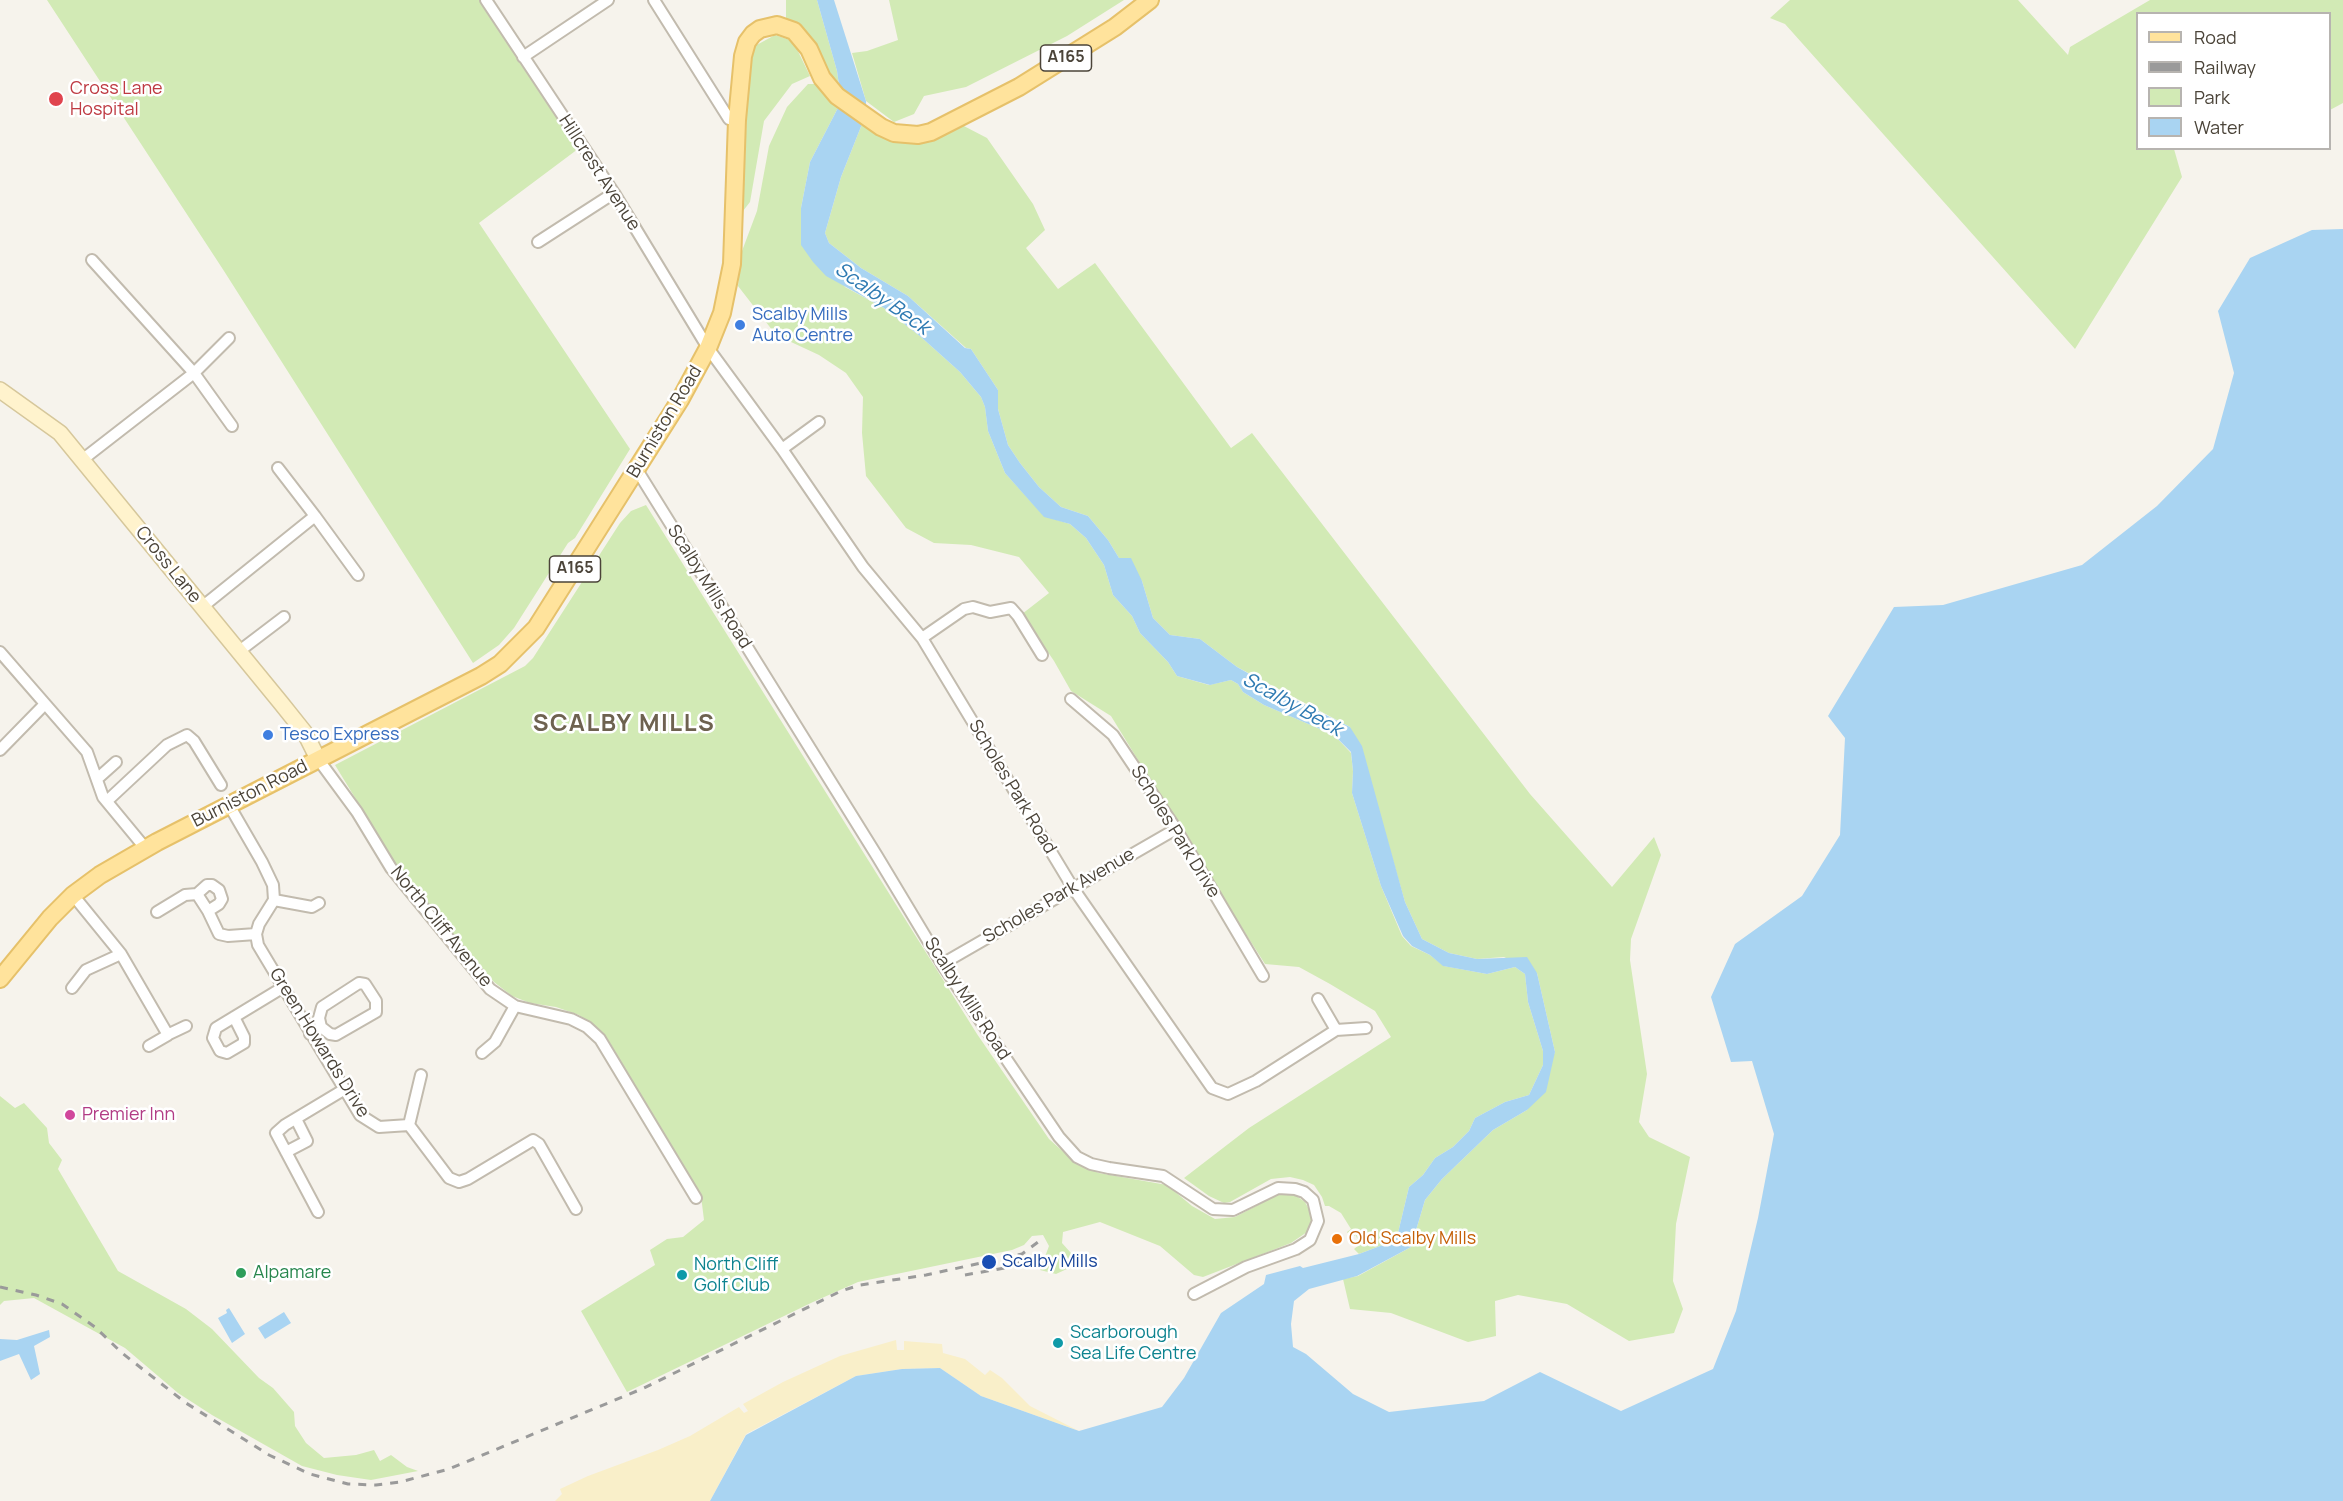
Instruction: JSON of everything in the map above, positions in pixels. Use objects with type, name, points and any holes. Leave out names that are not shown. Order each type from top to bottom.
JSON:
[{"type":"main road","name":"Burniston Road","points":[[0,979],[50,918],[73,895],[100,875],[229,805],[472,681],[500,664],[536,628],[680,400],[708,348],[722,313],[732,264],[737,120],[742,56],[753,34],[769,26],[787,27],[802,39],[822,78],[837,96],[875,123],[894,133],[918,135],[931,132],[1035,77],[1115,27],[1150,0]]},
{"type":"street","name":"Hillcrest Avenue","points":[[486,0],[614,193],[708,348]]},
{"type":"street","points":[[523,57],[608,0]]},
{"type":"street","points":[[654,0],[729,119],[737,120]]},
{"type":"street","points":[[538,242],[614,193]]},
{"type":"street","points":[[92,260],[195,373],[232,426]]},
{"type":"street","points":[[82,460],[195,373],[229,338]]},
{"type":"street","name":"Scholes Park Road","points":[[708,348],[782,449],[863,567],[922,638],[1073,888],[1212,1088],[1228,1094],[1256,1081],[1336,1030],[1366,1028]]},
{"type":"street","name":"Cross Lane","points":[[0,390],[60,434],[299,726],[318,759]]},
{"type":"street","points":[[782,449],[819,422]]},
{"type":"street","points":[[278,468],[358,575]]},
{"type":"street","name":"Scalby Mills Road","points":[[637,470],[942,964],[1059,1137],[1077,1157],[1100,1166],[1163,1176],[1213,1209],[1233,1210],[1245,1206],[1267,1191],[1278,1188],[1295,1188],[1313,1200],[1318,1221],[1310,1240],[1296,1250],[1246,1267],[1194,1294]]},
{"type":"street","points":[[202,607],[315,516]]},
{"type":"street","points":[[922,638],[964,609],[973,607],[990,612],[1011,608],[1042,655]]},
{"type":"street","points":[[238,652],[284,617]]},
{"type":"street","points":[[0,652],[87,752],[103,797],[146,849]]},
{"type":"street","name":"Scholes Park Drive","points":[[1071,699],[1113,735],[1176,829],[1263,976]]},
{"type":"street","points":[[0,750],[45,704]]},
{"type":"street","points":[[107,801],[167,745],[187,735],[194,741],[221,785]]},
{"type":"street","name":"North Cliff Avenue","points":[[318,759],[357,812],[391,868],[490,989],[515,1006],[571,1019],[587,1027],[600,1039],[696,1198]]},
{"type":"street","points":[[97,779],[116,762]]},
{"type":"street","points":[[197,894],[219,934],[228,936],[256,934],[259,924],[274,900],[273,885],[229,805]]},
{"type":"street","name":"Scholes Park Avenue","points":[[942,964],[1176,829]]},
{"type":"street","points":[[157,912],[185,895],[197,894],[207,885],[216,887],[222,899],[219,904],[208,911]]},
{"type":"street","points":[[73,895],[121,954],[167,1035]]},
{"type":"street","points":[[274,900],[312,907],[319,903]]},
{"type":"street","name":"Green Howards Drive","points":[[256,934],[258,945],[282,988],[360,1115],[369,1123],[379,1127],[409,1125]]},
{"type":"street","points":[[72,988],[86,970],[121,954]]},
{"type":"street","points":[[359,982],[365,984],[376,1001],[375,1011],[336,1035],[330,1034],[321,1027],[319,1018],[322,1007],[359,982]]},
{"type":"street","points":[[234,1017],[282,988]]},
{"type":"street","points":[[1318,999],[1336,1030]]},
{"type":"street","points":[[482,1053],[495,1042],[515,1006]]},
{"type":"street","points":[[149,1046],[186,1026]]},
{"type":"street","points":[[310,1034],[321,1027]]},
{"type":"street","points":[[421,1075],[409,1125],[449,1178],[459,1182],[468,1179],[533,1140],[539,1144],[576,1209]]},
{"type":"street","points":[[318,1212],[276,1133],[345,1089]]},
{"type":"street","points":[[286,1152],[307,1141],[296,1119]]},
{"type":"green space","points":[[47,0],[486,0],[582,146],[479,223],[630,449],[575,538],[568,543],[514,628],[499,645],[473,663],[224,271]]},
{"type":"green space","points":[[786,0],[817,0],[837,71],[840,92],[786,21]]},
{"type":"green space","points":[[889,0],[1124,0],[1067,36],[966,87],[924,96],[914,114],[894,122],[866,101],[852,53],[867,51],[898,40]]},
{"type":"green space","points":[[1790,0],[2018,0],[2068,55],[2070,47],[2150,0],[2343,0],[2343,103],[2331,109],[2331,12],[2136,12],[2136,150],[2174,150],[2182,177],[2075,349],[1785,24],[1770,18]]},
{"type":"green space","points":[[775,35],[793,41],[810,76],[792,84],[764,121],[750,202],[743,211],[748,82],[753,47]]},
{"type":"green space","points":[[808,84],[818,84],[841,102],[810,162],[801,208],[845,287],[884,308],[960,372],[981,397],[985,407],[988,431],[1005,473],[1044,516],[1070,524],[1086,538],[1104,565],[1113,595],[1132,616],[1140,633],[1168,662],[1177,676],[1209,685],[1231,680],[1238,684],[1243,692],[1264,705],[1334,735],[1351,753],[1352,793],[1381,886],[1402,936],[1411,946],[1430,955],[1444,966],[1487,974],[1515,967],[1525,974],[1528,1002],[1543,1051],[1543,1065],[1529,1095],[1505,1102],[1475,1118],[1469,1131],[1453,1147],[1435,1158],[1423,1175],[1409,1187],[1398,1233],[1388,1243],[1359,1254],[1354,1249],[1359,1245],[1356,1235],[1351,1237],[1347,1232],[1351,1229],[1341,1213],[1325,1206],[1314,1185],[1303,1180],[1290,1177],[1271,1179],[1230,1202],[1224,1203],[1209,1196],[1184,1178],[1249,1128],[1391,1037],[1375,1011],[1330,984],[1299,967],[1265,964],[1111,716],[1071,691],[1022,614],[1049,593],[1019,557],[971,545],[934,543],[906,528],[866,476],[862,433],[863,397],[846,373],[819,355],[776,335],[738,286],[742,251],[757,211],[769,146],[787,107]]},
{"type":"green space","points":[[864,119],[882,135],[960,124],[987,138],[1033,204],[1045,230],[1026,248],[1058,289],[1095,263],[1231,448],[1252,433],[1530,794],[1612,887],[1654,837],[1661,855],[1631,939],[1630,960],[1647,1074],[1639,1122],[1649,1137],[1690,1157],[1676,1224],[1673,1281],[1683,1309],[1674,1333],[1629,1341],[1567,1304],[1518,1295],[1495,1301],[1496,1336],[1468,1342],[1391,1313],[1350,1309],[1343,1279],[1358,1276],[1411,1247],[1425,1200],[1442,1179],[1493,1130],[1527,1110],[1555,1052],[1537,973],[1504,957],[1477,959],[1449,953],[1422,939],[1405,902],[1377,805],[1350,727],[1237,667],[1200,639],[1170,635],[1153,618],[1142,581],[1119,558],[1108,540],[1088,516],[1061,507],[1039,487],[1020,463],[1008,445],[998,409],[998,390],[971,349],[966,348],[908,296],[861,268],[829,243],[825,233],[841,177]]},
{"type":"green space","name":"North Cliff Golf Club","points":[[646,505],[977,1034],[1049,1139],[1076,1163],[1099,1173],[1167,1185],[1192,1206],[1215,1219],[1235,1217],[1279,1194],[1295,1195],[1305,1202],[1312,1215],[1310,1230],[1291,1243],[1203,1277],[1194,1275],[1160,1246],[1100,1222],[1063,1232],[1062,1243],[1080,1263],[1056,1274],[1040,1270],[1049,1246],[1043,1235],[1032,1236],[1024,1245],[1012,1250],[858,1282],[627,1392],[581,1311],[655,1265],[650,1250],[667,1239],[683,1237],[704,1220],[701,1196],[610,1043],[579,1015],[556,1007],[530,1003],[512,996],[494,982],[401,873],[335,765],[525,666],[533,658],[620,523],[631,511]]},
{"type":"green space","points":[[0,1096],[15,1108],[24,1103],[47,1128],[49,1143],[62,1160],[58,1169],[118,1271],[186,1309],[212,1329],[259,1378],[273,1388],[294,1412],[295,1426],[306,1443],[324,1458],[356,1455],[374,1450],[380,1461],[391,1455],[407,1467],[418,1471],[371,1480],[337,1475],[302,1466],[178,1393],[125,1348],[34,1298],[4,1301],[0,1305]]},
{"type":"sand","points":[[896,1340],[897,1350],[904,1350],[904,1341],[942,1344],[943,1353],[965,1359],[985,1375],[990,1370],[1002,1378],[1030,1406],[1079,1431],[981,1396],[940,1368],[902,1369],[856,1376],[746,1434],[710,1501],[555,1501],[562,1494],[560,1489],[690,1436],[739,1407],[744,1413],[748,1411],[743,1404],[783,1382],[840,1356]]},
{"type":"water","points":[[817,0],[834,0],[866,101],[866,110],[840,92],[837,71]]},
{"type":"water","name":"Scalby Beck","points":[[841,102],[864,119],[841,177],[825,233],[829,243],[861,268],[908,296],[965,348],[971,349],[998,390],[998,409],[1008,445],[1020,463],[1039,487],[1061,507],[1088,516],[1108,540],[1119,558],[1131,558],[1142,581],[1153,618],[1170,635],[1200,639],[1237,667],[1350,727],[1362,746],[1405,902],[1422,939],[1449,953],[1477,959],[1527,957],[1537,973],[1555,1052],[1546,1092],[1527,1110],[1493,1130],[1442,1179],[1425,1200],[1411,1247],[1357,1276],[1309,1289],[1294,1301],[1291,1324],[1293,1347],[1306,1354],[1353,1394],[1389,1412],[1484,1401],[1540,1372],[1621,1411],[1713,1369],[1736,1311],[1758,1218],[1774,1134],[1752,1061],[1731,1062],[1711,997],[1735,944],[1802,896],[1840,835],[1845,738],[1828,716],[1894,607],[1943,605],[2082,565],[2157,506],[2213,449],[2234,373],[2218,311],[2250,258],[2312,230],[2343,229],[2343,1501],[710,1501],[746,1435],[856,1376],[902,1369],[940,1368],[981,1396],[1079,1431],[1162,1407],[1184,1378],[1221,1313],[1264,1284],[1266,1275],[1359,1254],[1388,1243],[1398,1233],[1409,1187],[1423,1175],[1435,1158],[1453,1147],[1469,1131],[1475,1118],[1505,1102],[1529,1095],[1543,1065],[1543,1051],[1528,1002],[1525,974],[1515,967],[1487,974],[1443,966],[1430,955],[1412,946],[1403,936],[1381,886],[1352,793],[1351,752],[1334,735],[1264,705],[1243,692],[1238,684],[1231,680],[1210,685],[1177,676],[1168,662],[1140,633],[1132,616],[1113,595],[1104,565],[1086,538],[1070,524],[1044,517],[1005,473],[988,431],[985,407],[981,397],[960,372],[884,308],[826,276],[813,262],[801,245],[801,208],[810,162]]},
{"type":"water","points":[[229,1308],[245,1334],[232,1343],[218,1318],[227,1313],[226,1310]]},
{"type":"water","points":[[284,1312],[291,1323],[265,1339],[258,1328]]},
{"type":"water","points":[[49,1330],[50,1337],[34,1346],[40,1374],[31,1380],[19,1354],[0,1361],[0,1339],[17,1340]]},
{"type":"railway","points":[[0,1287],[36,1295],[62,1304],[95,1327],[122,1353],[186,1403],[269,1455],[310,1474],[348,1484],[376,1485],[400,1482],[449,1469],[644,1388],[841,1291],[860,1285],[926,1275],[1022,1254],[1042,1239]]},
{"type":"railway","points":[[965,1275],[1010,1267],[1025,1260]]},
{"type":"place","name":"Cross Lane Hospital","points":[[56,99]]},
{"type":"place","name":"Scalby Mills Auto Centre","points":[[740,325]]},
{"type":"place","name":"Tesco Express","points":[[268,735]]},
{"type":"place","name":"Premier Inn","points":[[70,1115]]},
{"type":"place","name":"Old Scalby Mills","points":[[1337,1239]]},
{"type":"place","name":"Scalby Mills","points":[[989,1262]]},
{"type":"place","name":"Alpamare","points":[[241,1273]]},
{"type":"place","name":"North Cliff Golf Club","points":[[682,1275]]},
{"type":"place","name":"Scarborough Sea Life Centre","points":[[1058,1343]]},
{"type":"district","name":"SCALBY MILLS","points":[[624,724]]}]
